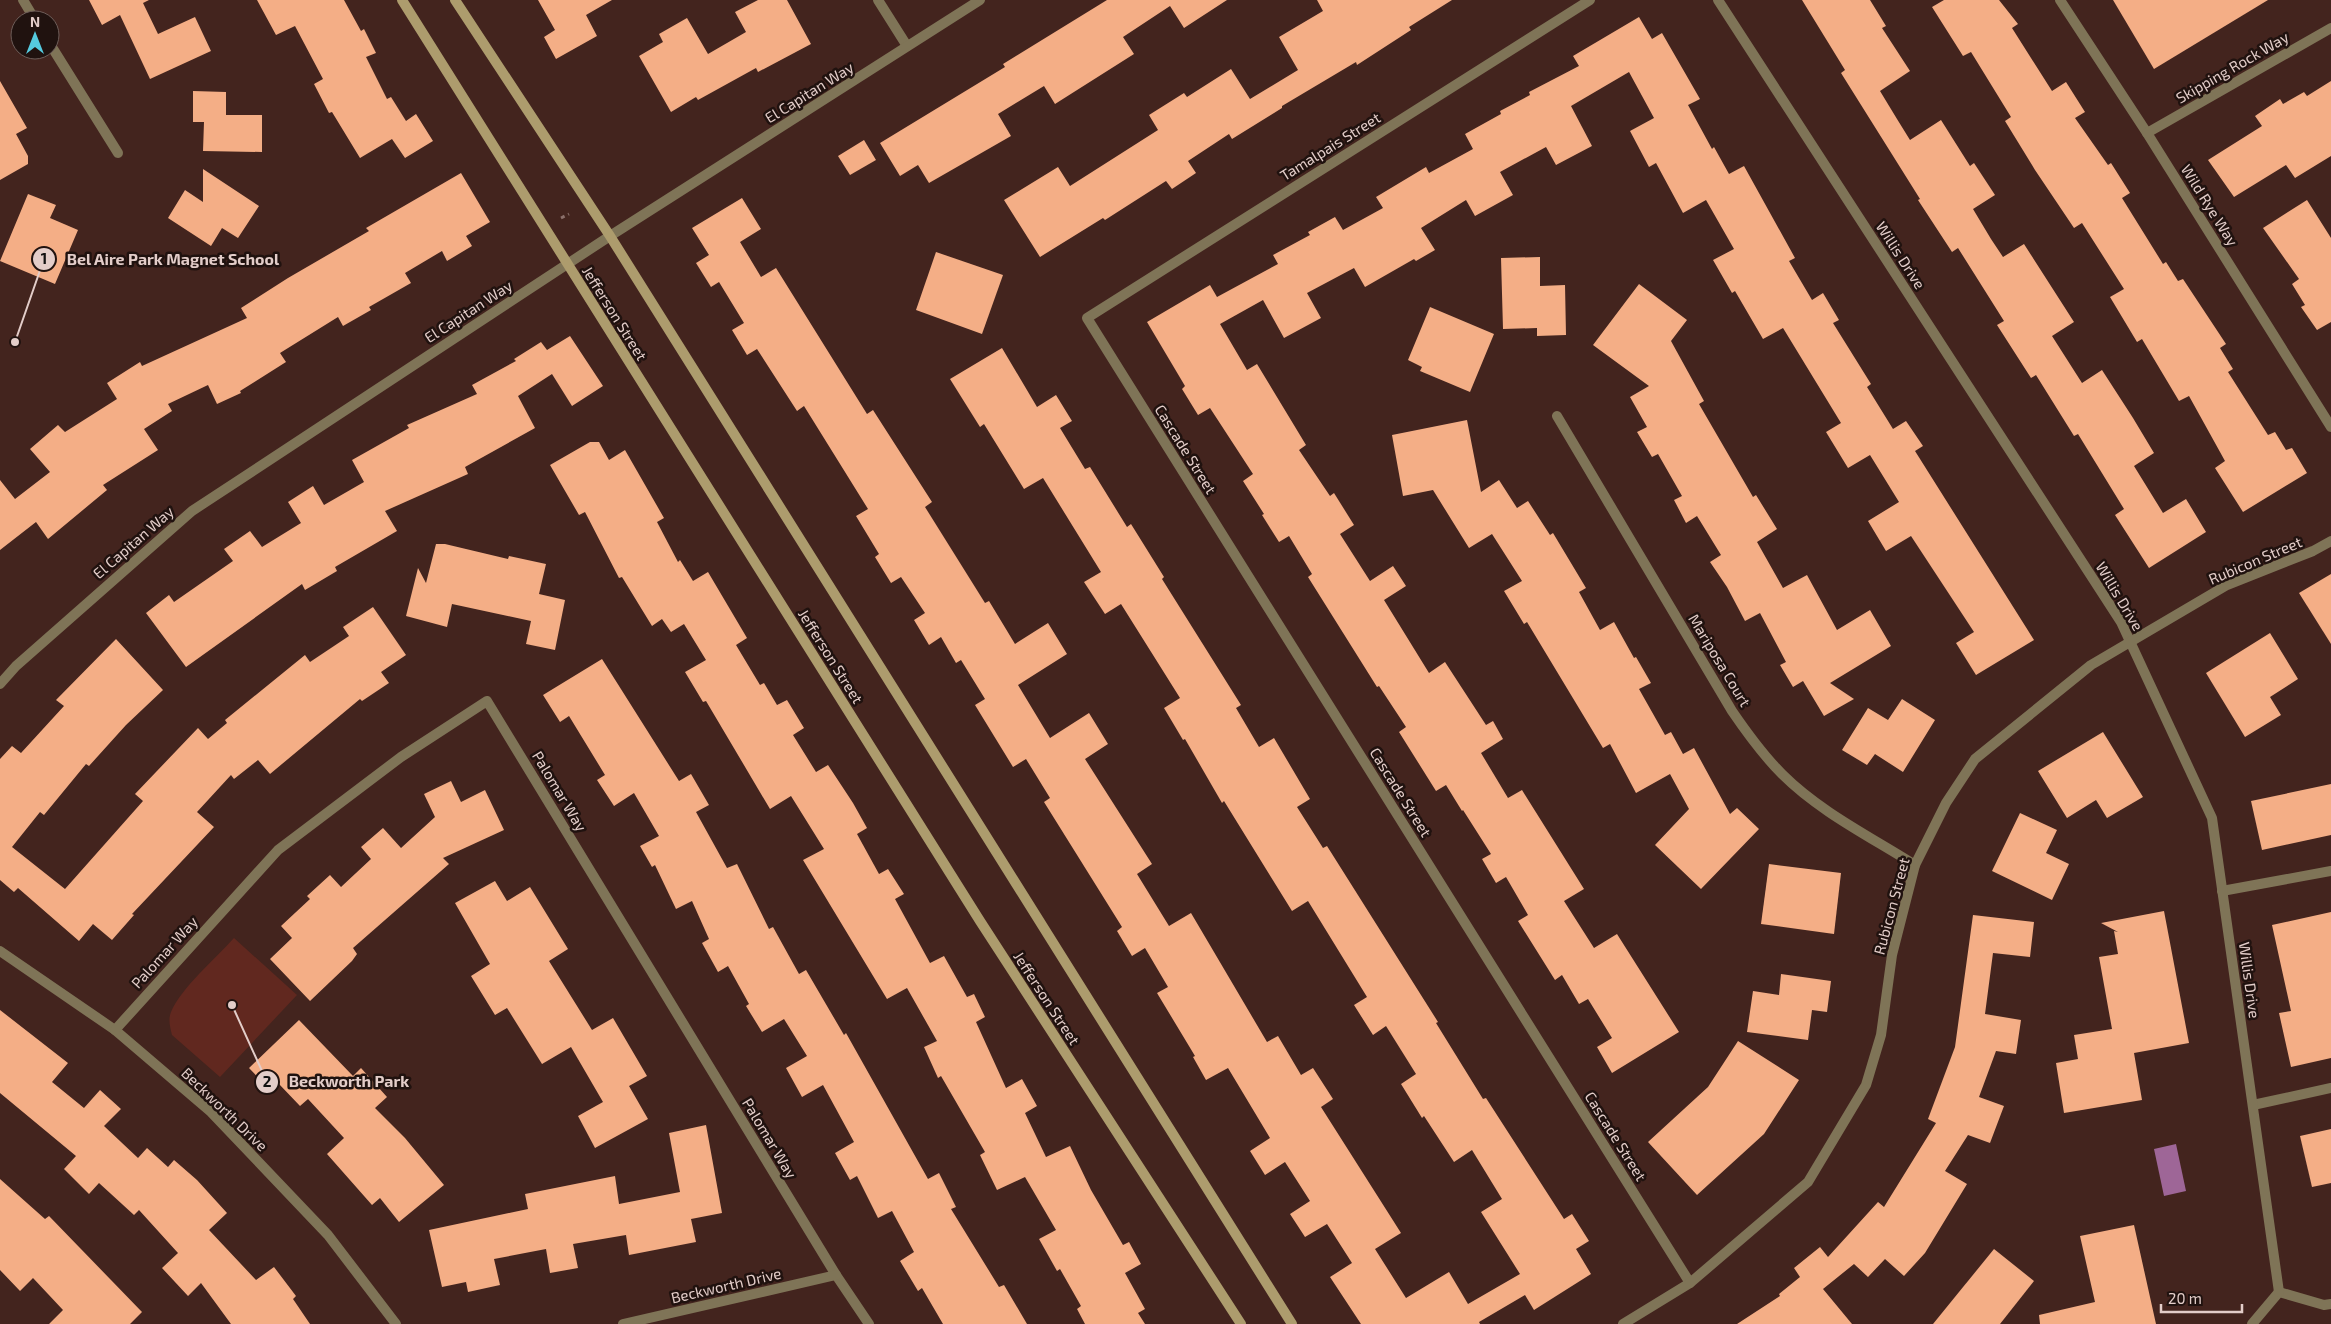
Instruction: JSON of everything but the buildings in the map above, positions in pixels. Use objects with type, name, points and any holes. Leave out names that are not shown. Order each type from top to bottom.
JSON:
[{"type":"main road","name":"Jefferson Street","points":[[402,0],[980,921],[1241,1324]]},
{"type":"main road","points":[[455,0],[610,236],[1292,1324]]},
{"type":"street","points":[[878,0],[907,46]]},
{"type":"street","name":"El Capitan Way","points":[[0,684],[16,666],[192,511],[610,236],[980,0]]},
{"type":"street","name":"Tamalpais Street","points":[[1086,318],[1590,0]]},
{"type":"street","name":"Willis Drive","points":[[1718,0],[2121,622],[2212,818],[2279,1292]]},
{"type":"street","name":"Wild Rye Way","points":[[2060,0],[2147,133],[2331,427]]},
{"type":"street","name":"Skipping Rock Way","points":[[2147,133],[2331,28]]},
{"type":"street","points":[[60,60],[118,154]]},
{"type":"street","name":"Cascade Street","points":[[1086,318],[1690,1283]]},
{"type":"street","name":"Mariposa Court","points":[[1557,416],[1732,710],[1753,741],[1782,775],[1816,803],[1916,865]]},
{"type":"street","name":"Rubicon Street","points":[[1622,1324],[1690,1283],[1808,1182],[1866,1085],[1881,1035],[1892,955],[1916,865],[1946,803],[1975,759],[2091,665],[2227,585],[2313,551],[2331,541]]},
{"type":"street","name":"Palomar Way","points":[[115,1030],[278,850],[401,756],[487,701],[836,1275],[868,1324]]},
{"type":"street","points":[[2222,891],[2331,871]]},
{"type":"street","name":"Beckworth Drive","points":[[0,951],[115,1030],[211,1112],[328,1236],[396,1324]]},
{"type":"street","points":[[2253,1106],[2331,1088]]},
{"type":"street","name":"Beckworth Drive","points":[[623,1324],[836,1275]]},
{"type":"street","points":[[2252,1324],[2279,1292],[2324,1304],[2331,1304]]},
{"type":"path","points":[[558,220],[569,214]]},
{"type":"shaded area","points":[[234,938],[297,995],[220,1077],[172,1035],[170,1017],[171,1012],[183,993]]},
{"type":"shaded area","points":[[2176,1144],[2186,1191],[2164,1196],[2154,1149]]},
{"type":"place","name":"Bel Aire Park Magnet School","points":[[15,342]]},
{"type":"place","name":"Beckworth Park","points":[[232,1005]]}]
